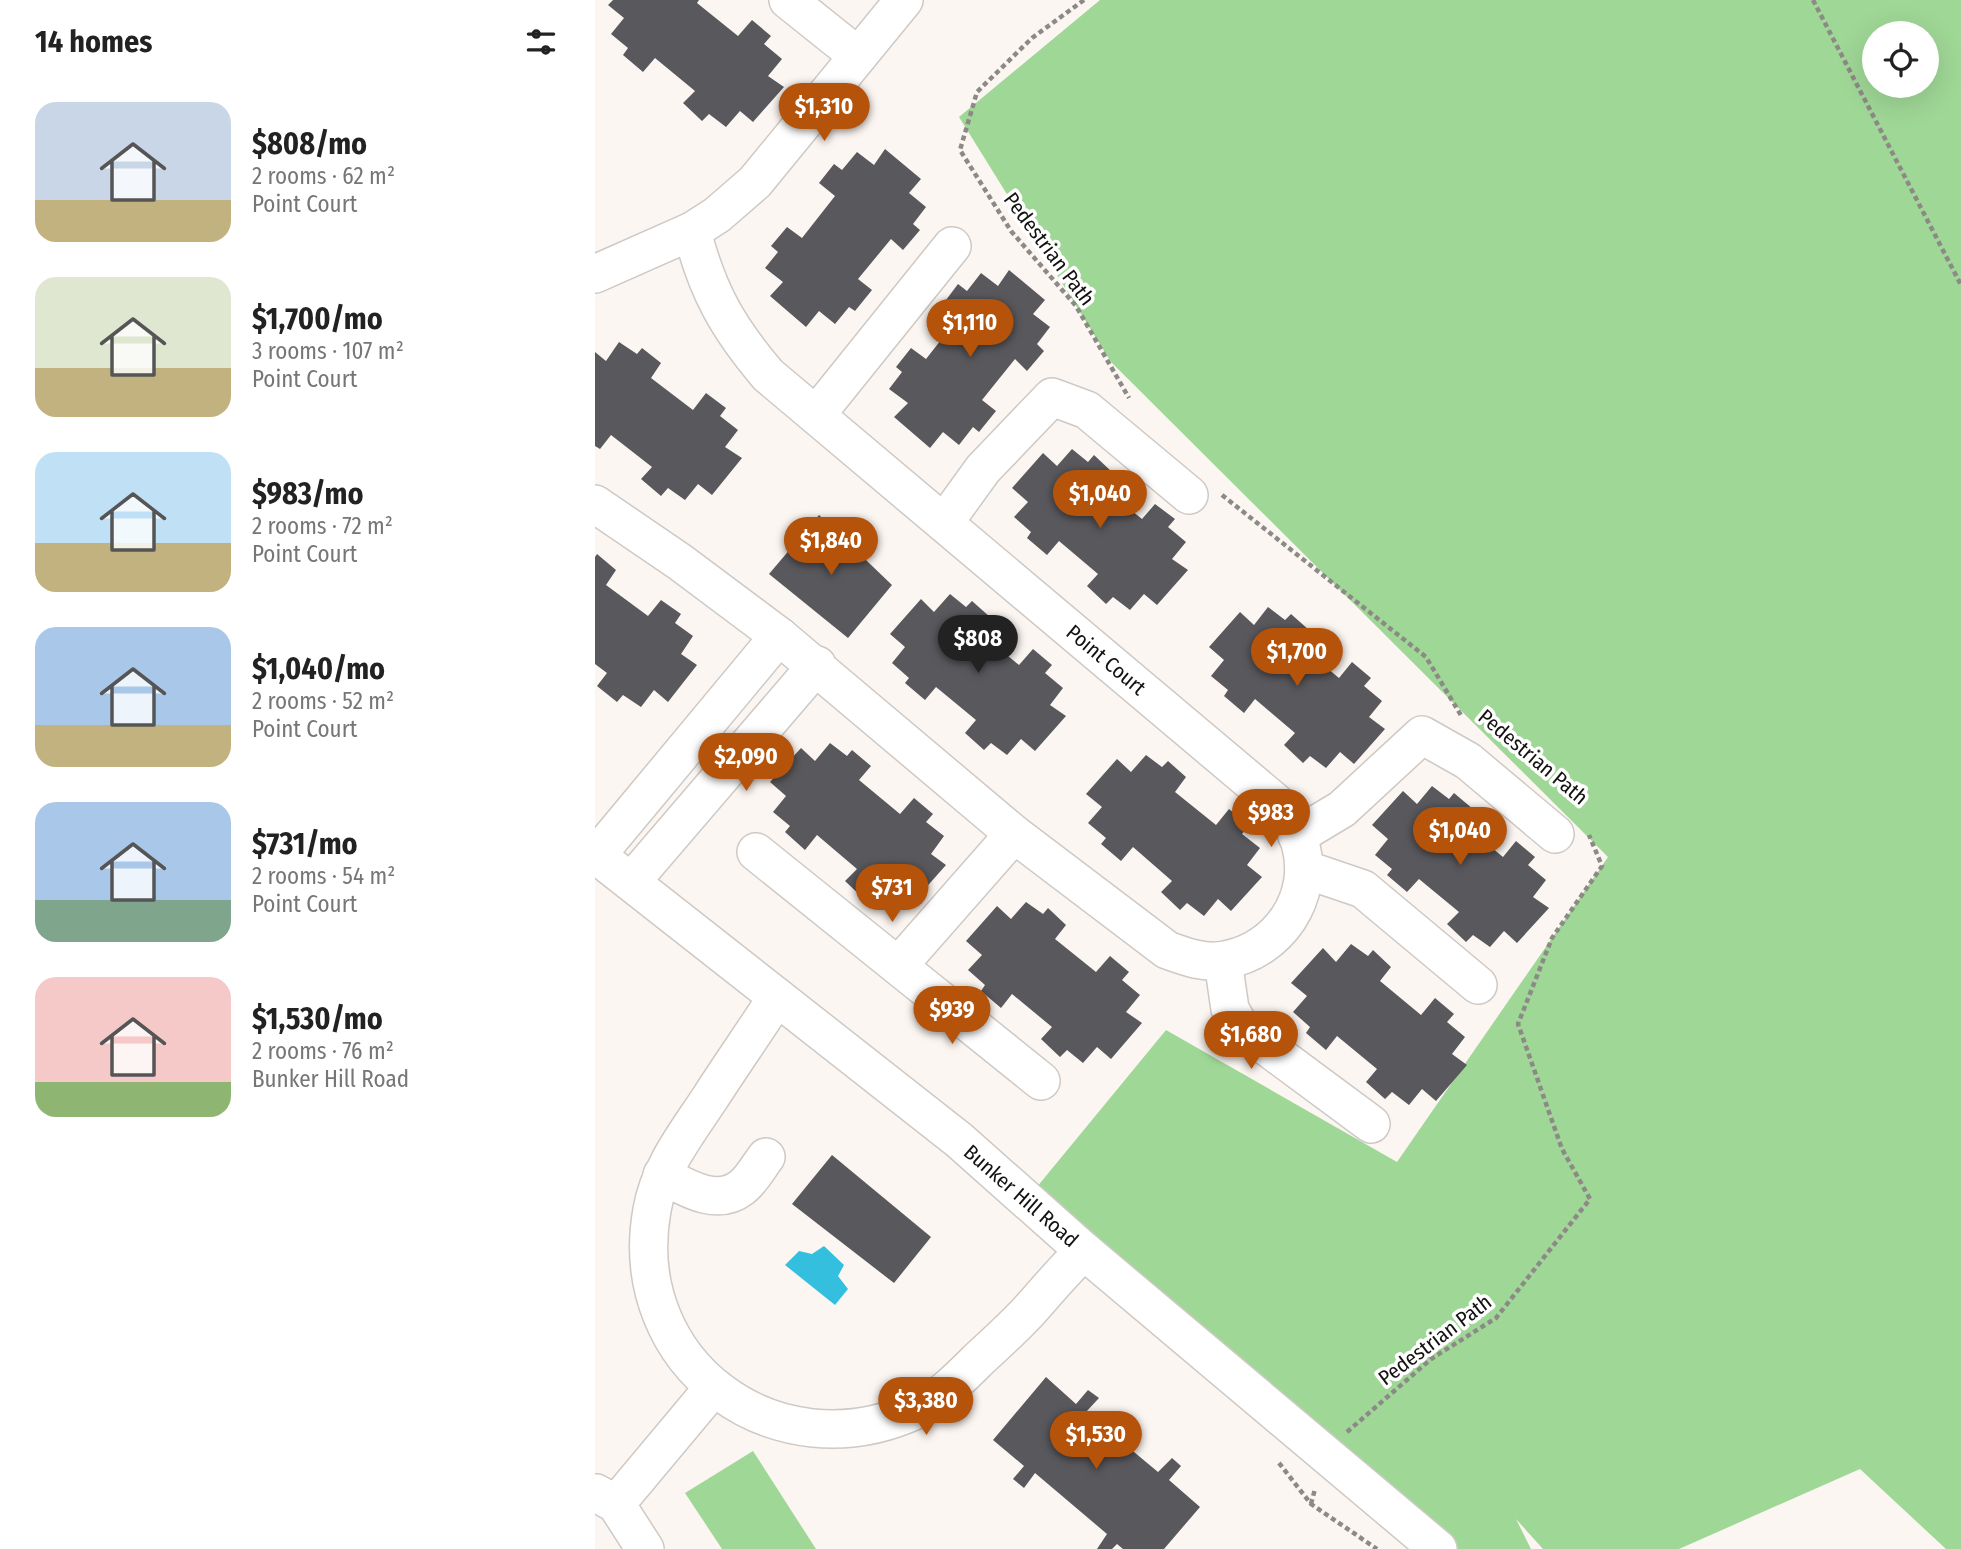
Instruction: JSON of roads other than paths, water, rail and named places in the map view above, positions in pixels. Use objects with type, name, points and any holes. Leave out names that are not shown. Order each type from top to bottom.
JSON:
[{"type":"street","points":[[788,0],[858,56]]},
{"type":"street","points":[[595,274],[692,231],[717,215],[755,182],[904,0]]},
{"type":"street","name":"Point Court","points":[[692,231],[700,261],[716,301],[740,342],[768,375],[1275,802],[1289,819],[1301,852]]},
{"type":"street","points":[[816,415],[952,246]]},
{"type":"street","points":[[944,523],[983,470],[1052,397],[1087,411],[1204,494]]},
{"type":"street","points":[[595,504],[680,562],[779,636],[1014,834],[1167,950],[1196,960],[1223,961],[1249,954],[1272,939],[1289,919],[1300,896],[1301,852],[1342,809],[1422,735],[1468,761],[1572,833]]},
{"type":"street","points":[[596,854],[779,636]]},
{"type":"street","points":[[631,882],[817,666]]},
{"type":"street","points":[[898,966],[1014,834]]},
{"type":"street","points":[[756,852],[1041,1081]]},
{"type":"street","points":[[1301,852],[1363,889],[1478,985]]},
{"type":"street","name":"Bunker Hill Road","points":[[596,854],[958,1140],[1084,1251],[1439,1549]]},
{"type":"street","points":[[1223,961],[1230,1009],[1240,1027],[1371,1124]]},
{"type":"street","points":[[777,997],[679,1144],[662,1175],[652,1209],[648,1250],[652,1288],[665,1325],[685,1358],[713,1388],[743,1408],[778,1423],[815,1430],[851,1430],[882,1423],[918,1409],[952,1385],[1026,1314],[1058,1276],[1084,1251]]},
{"type":"street","points":[[662,1175],[701,1195],[728,1194],[742,1188],[766,1157]]},
{"type":"street","points":[[645,1549],[605,1498],[713,1388]]},
{"type":"water","points":[[824,1246],[844,1265],[838,1276],[848,1289],[835,1305],[785,1265],[799,1251],[812,1254]]}]
